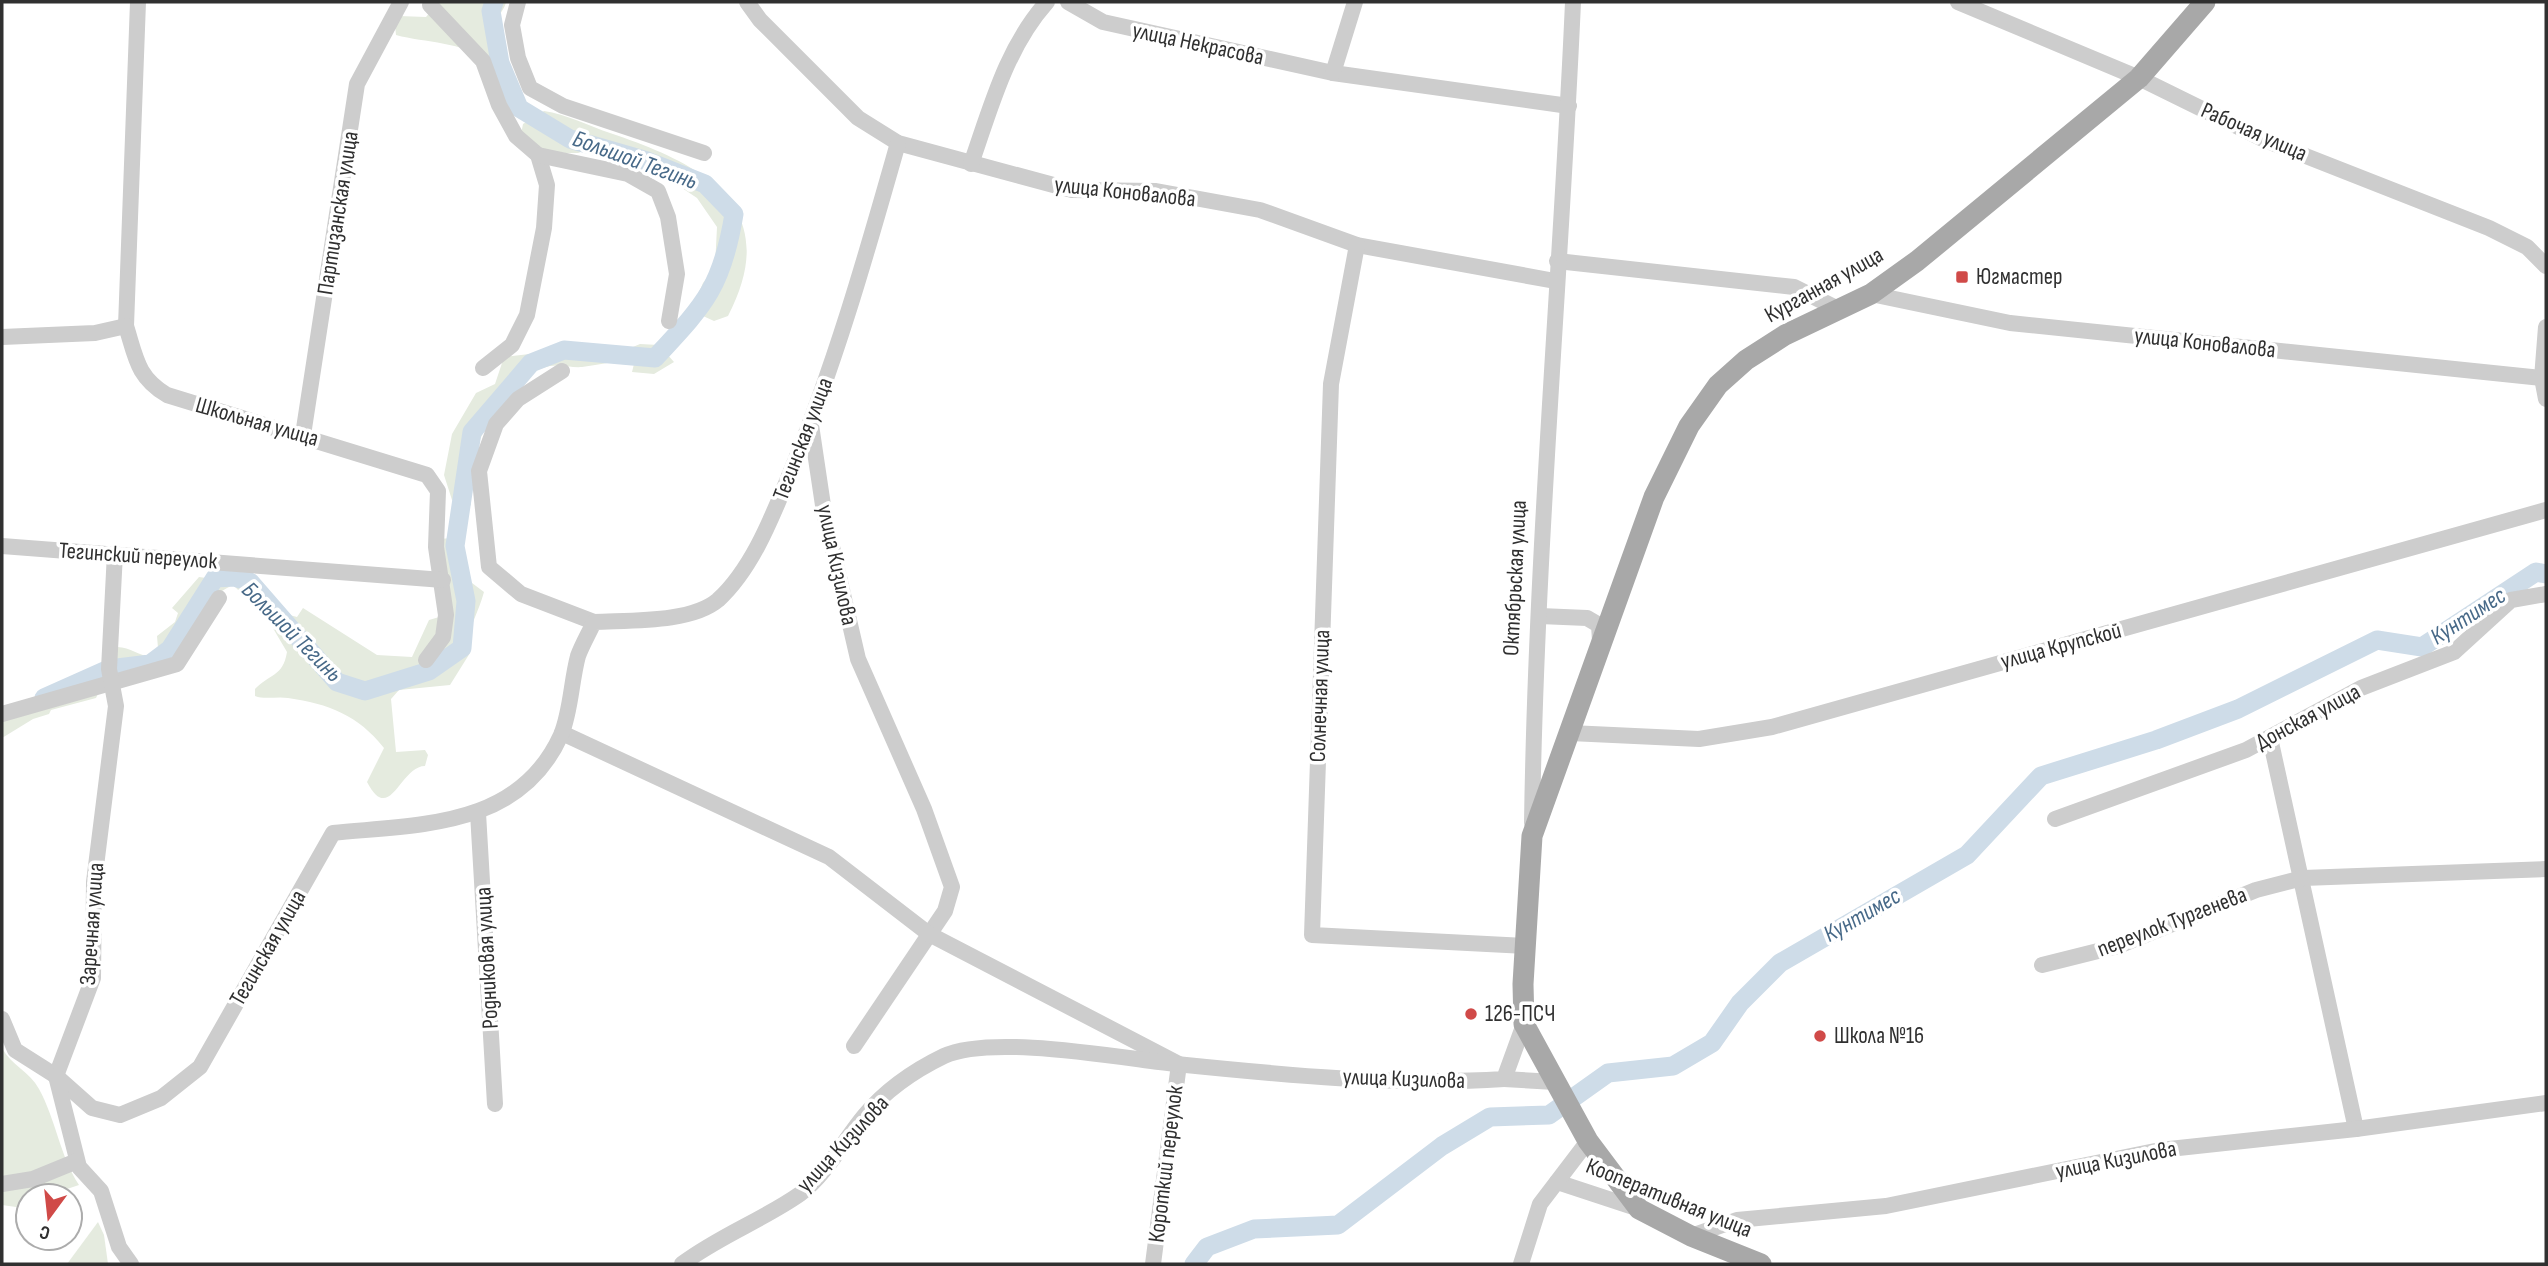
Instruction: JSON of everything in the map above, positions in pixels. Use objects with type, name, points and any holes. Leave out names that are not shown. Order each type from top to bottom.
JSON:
[{"type":"main road","name":"Курганная улица","points":[[1532,836],[1622,584],[1669,463],[1689,426],[1718,385],[1746,360],[1785,335],[1871,294],[1917,261],[2139,78],[2205,2]]},
{"type":"main road","name":"Октябрьская улица","points":[[1532,836],[1524,1024],[1588,1141],[1639,1209]]},
{"type":"main road","name":"Кооперативная улица","points":[[1639,1209],[1691,1236],[1761,1264]]},
{"type":"street","name":"Школьная улица","points":[[138,2],[126,326],[139,370],[149,384],[167,395],[427,475],[438,491],[436,547],[443,580]]},
{"type":"street","name":"Партизанская улица","points":[[303,435],[357,84],[401,2]]},
{"type":"street","points":[[518,2],[512,25],[518,58],[530,88],[563,106],[704,153]]},
{"type":"street","name":"улица Коновалова","points":[[747,2],[760,20],[858,118],[898,143],[1072,190],[1156,191],[1260,210],[1357,245],[1555,281]]},
{"type":"street","points":[[971,164],[1007,62],[1028,23],[1047,2]]},
{"type":"street","name":"улица Некрасова","points":[[1068,2],[1103,22],[1333,74],[1569,106]]},
{"type":"street","points":[[1333,74],[1355,2]]},
{"type":"street","name":"Октябрьская улица","points":[[1532,836],[1533,735],[1555,281],[1569,106],[1573,2]]},
{"type":"street","name":"Рабочая улица","points":[[1958,2],[2139,78],[2264,140],[2489,228],[2527,247],[2546,265]]},
{"type":"street","points":[[426,3],[483,61],[499,104],[516,136],[538,155],[628,174],[658,191],[668,216],[677,274],[669,321]]},
{"type":"street","name":"Тегинская улица","points":[[562,371],[518,399],[496,424],[479,471],[489,567],[521,594],[594,622],[692,615],[717,600],[744,566],[775,512],[811,424],[862,271],[898,143]]},
{"type":"street","points":[[483,368],[512,345],[527,315],[544,228],[547,186],[538,155]]},
{"type":"street","name":"Солнечная улица","points":[[1357,245],[1331,384],[1312,935],[1526,946]]},
{"type":"street","points":[[1557,261],[1794,287],[1838,309]]},
{"type":"street","name":"улица Коновалова","points":[[1871,294],[2010,323],[2542,378]]},
{"type":"street","points":[[2,337],[95,333],[126,326]]},
{"type":"street","points":[[2546,327],[2542,378],[2546,399]]},
{"type":"street","name":"улица Кизилова","points":[[811,424],[824,512],[858,659],[924,809],[951,887],[945,911],[854,1046]]},
{"type":"street","name":"улица Крупской","points":[[1533,735],[1547,746],[1568,738],[1699,739],[1772,727],[2546,510]]},
{"type":"street","name":"Тегинский переулок","points":[[2,546],[443,580]]},
{"type":"street","name":"Заречная улица","points":[[57,1076],[93,978],[93,882],[116,706],[109,669],[115,553]]},
{"type":"street","points":[[426,660],[443,637],[446,615],[443,580]]},
{"type":"street","points":[[1540,616],[1587,618],[1610,603],[1622,584]]},
{"type":"street","name":"Донская улица","points":[[2055,819],[2246,750],[2361,688],[2454,652],[2511,600],[2546,594]]},
{"type":"street","points":[[2,715],[177,664],[219,598]]},
{"type":"street","name":"Курганная улица","points":[[1587,618],[1599,625],[1598,654]]},
{"type":"street","name":"Тегинская улица","points":[[57,1076],[92,1108],[120,1115],[160,1098],[200,1067],[333,833],[413,825],[478,813],[517,794],[542,770],[562,733],[579,654],[594,622]]},
{"type":"street","name":"улица Кизилова","points":[[562,733],[829,857],[929,934],[1179,1064]]},
{"type":"street","points":[[2270,738],[2303,878],[2356,1129]]},
{"type":"street","name":"Родниковая улица","points":[[478,813],[495,1104]]},
{"type":"street","name":"переулок Тургенева","points":[[2042,965],[2118,946],[2256,890],[2303,878],[2546,870]]},
{"type":"street","points":[[2,1022],[15,1050],[57,1076],[79,1167],[101,1191],[119,1247],[131,1264]]},
{"type":"street","points":[[1504,1079],[1524,1024]]},
{"type":"street","name":"улица Кизилова","points":[[682,1264],[710,1242],[801,1193],[866,1114],[909,1075],[947,1055],[996,1048],[1041,1049],[1179,1064],[1374,1080],[1463,1082],[1504,1079],[1555,1082]]},
{"type":"street","name":"Короткий переулок","points":[[1153,1264],[1179,1064]]},
{"type":"street","name":"улица Кизилова","points":[[1691,1236],[1737,1220],[1886,1206],[2160,1150],[2356,1129],[2546,1103]]},
{"type":"street","points":[[1521,1264],[1541,1204],[1588,1141]]},
{"type":"street","points":[[2,1184],[33,1179],[77,1161]]},
{"type":"street","name":"Кооперативная улица","points":[[1557,1182],[1639,1209]]},
{"type":"shaded area","points":[[439,2],[506,2],[499,17],[499,38],[521,103],[504,103],[492,71],[477,55],[456,46],[396,35],[395,25],[399,16],[426,17]]},
{"type":"shaded area","points":[[544,111],[577,120],[675,159],[703,176],[725,195],[740,218],[747,245],[743,278],[728,316],[714,321],[703,316],[694,304],[703,283],[715,267],[717,227],[697,198],[658,172],[652,159],[624,146],[604,144],[578,153],[546,151],[521,134],[523,124]]},
{"type":"shaded area","points":[[640,344],[659,345],[674,362],[654,374],[632,372],[634,364],[621,362],[582,367],[550,366],[532,373],[515,385],[488,422],[479,443],[470,486],[471,505],[464,510],[452,500],[444,475],[452,434],[476,393],[495,384],[504,357],[564,350],[614,355]]},
{"type":"shaded area","points":[[451,538],[463,551],[468,580],[484,592],[471,629],[470,653],[450,685],[399,690],[391,699],[396,752],[425,750],[428,755],[425,766],[416,768],[389,796],[382,798],[375,794],[367,782],[384,748],[364,727],[342,713],[317,704],[288,698],[255,696],[255,689],[279,671],[287,652],[267,618],[233,585],[244,575],[252,575],[286,614],[297,617],[303,608],[377,655],[412,657],[429,620],[446,615],[440,539]]},
{"type":"shaded area","points":[[199,577],[228,581],[233,585],[212,599],[203,609],[168,664],[116,675],[115,647],[152,657],[158,648],[157,636],[175,622],[178,613],[172,608]]},
{"type":"shaded area","points":[[99,670],[105,679],[96,698],[51,710],[49,714],[33,719],[2,738],[2,714],[60,694],[72,680]]},
{"type":"shaded area","points":[[2,1048],[39,1089],[77,1182],[14,1182],[14,1207],[2,1205]]},
{"type":"shaded area","points":[[98,1222],[104,1235],[108,1264],[67,1264],[76,1252],[84,1252],[84,1241]]},
{"type":"waterway","name":"Большой Тегинь","points":[[44,698],[109,669],[150,664],[170,649],[215,578],[234,577],[250,582],[337,682],[365,691],[429,671],[462,648],[466,601],[455,546],[472,432],[531,363],[564,350],[655,358],[686,324],[708,294],[723,260],[734,214],[705,184],[647,161],[570,139],[519,108],[500,63],[491,11],[494,2]]},
{"type":"waterway","name":"Кунтимес","points":[[1194,1264],[1207,1247],[1254,1229],[1338,1225],[1442,1146],[1490,1117],[1549,1115],[1608,1073],[1673,1066],[1712,1043],[1740,1003],[1780,963],[1967,855],[2041,776],[2156,740],[2238,709],[2377,640],[2422,647],[2536,572],[2546,574]]},
{"type":"place","name":"Югмастер","points":[[1962,277]]},
{"type":"place","name":"126-ПСЧ","points":[[1471,1014]]},
{"type":"place","name":"Школа №16","points":[[1820,1036]]}]
